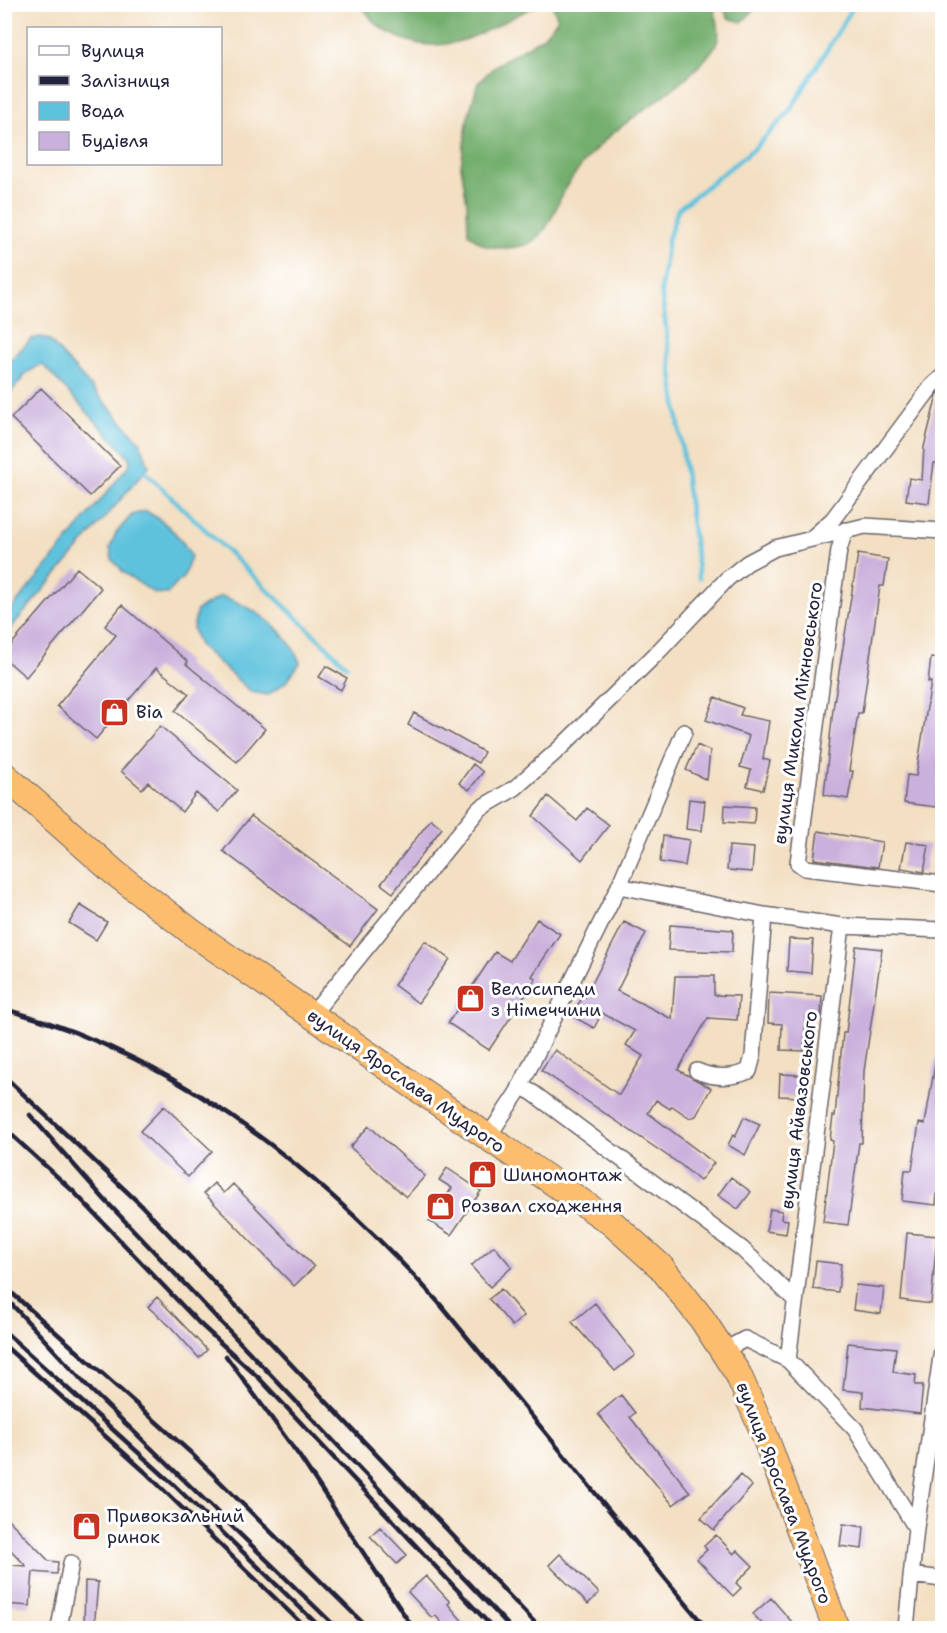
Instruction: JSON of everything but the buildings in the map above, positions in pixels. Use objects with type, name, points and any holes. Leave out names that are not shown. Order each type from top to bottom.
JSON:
[{"type":"highway","name":"вулиця Ярослава Мудрого","points":[[4,776],[115,873],[193,933],[612,1223],[661,1267],[702,1319],[738,1374],[763,1431],[836,1629]]},
{"type":"street","points":[[812,538],[833,519],[932,386],[942,377]]},
{"type":"street","points":[[311,1016],[479,809],[515,788],[559,749],[656,654],[727,579],[747,563],[776,548],[865,526],[942,531]]},
{"type":"street","name":"вулиця Миколи Міхновського","points":[[845,530],[839,550],[798,862],[805,868],[942,884]]},
{"type":"street","points":[[488,1137],[520,1086],[618,886],[684,732]]},
{"type":"street","points":[[618,886],[764,915],[842,926],[942,930]]},
{"type":"street","points":[[697,1071],[734,1077],[749,1071],[753,1056],[764,915]]},
{"type":"street","name":"вулиця Айвазовського","points":[[788,1360],[842,926]]},
{"type":"street","points":[[520,1086],[533,1093],[742,1249],[794,1299]]},
{"type":"street","points":[[723,1351],[745,1339],[788,1360],[855,1429],[916,1528]]},
{"type":"street","points":[[906,1629],[916,1528],[936,1437],[942,1350]]},
{"type":"street","points":[[59,1629],[71,1563]]},
{"type":"street","points":[[912,1575],[942,1579]]},
{"type":"green space","points":[[366,4],[538,5],[471,38],[436,45],[417,43],[398,37],[378,26],[364,8]]},
{"type":"green space","points":[[552,5],[712,5],[719,32],[717,43],[701,64],[685,79],[617,130],[587,159],[567,185],[549,223],[535,240],[512,248],[487,246],[468,233],[467,203],[461,166],[468,117],[478,83],[496,65],[543,37],[558,19]]},
{"type":"green space","points":[[722,5],[759,5],[742,22],[728,18]]},
{"type":"water","points":[[41,337],[49,340],[140,442],[149,466],[5,635],[5,617],[130,464],[129,457],[42,364],[28,372],[5,399],[5,366],[31,339]]},
{"type":"water","points":[[146,511],[172,530],[183,542],[191,556],[184,576],[167,594],[154,593],[124,573],[112,559],[110,548],[116,533],[132,515]]},
{"type":"water","points":[[221,596],[245,606],[268,621],[287,640],[300,663],[286,682],[268,695],[251,692],[199,645],[193,629],[197,610]]},
{"type":"waterway","points":[[699,578],[661,290],[668,240],[678,209],[755,148],[789,112],[855,4]]},
{"type":"waterway","points":[[141,468],[347,666]]},
{"type":"railway","points":[[4,1009],[68,1029],[129,1056],[187,1088],[243,1124],[346,1208],[439,1303],[706,1628]]},
{"type":"railway","points":[[4,1076],[140,1204],[540,1628]]},
{"type":"railway","points":[[30,1115],[105,1200],[511,1628]]},
{"type":"railway","points":[[4,1128],[74,1192],[199,1323],[259,1378],[493,1628]]},
{"type":"railway","points":[[4,1286],[190,1452],[368,1628]]},
{"type":"railway","points":[[4,1296],[92,1391],[337,1628]]},
{"type":"railway","points":[[4,1331],[173,1484],[321,1628]]},
{"type":"railway","points":[[4,1345],[144,1471],[306,1628]]},
{"type":"railway","points":[[226,1356],[300,1457],[413,1628]]},
{"type":"place","name":"Віа","points":[[115,712]]},
{"type":"place","name":"Велосипеди з Німеччини","points":[[470,999]]},
{"type":"place","name":"Шиномонтаж","points":[[482,1175]]},
{"type":"place","name":"Розвал сходження","points":[[440,1206]]},
{"type":"place","name":"Привокзальний ринок","points":[[86,1526]]}]
